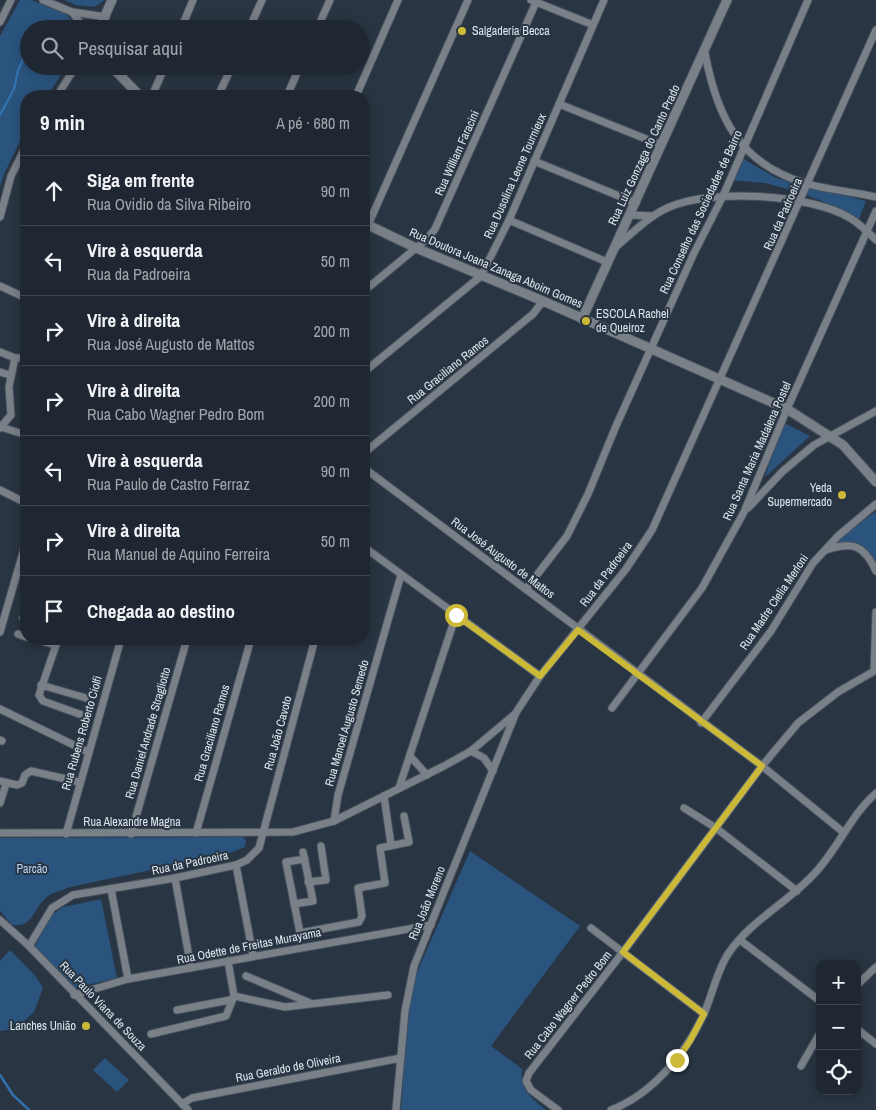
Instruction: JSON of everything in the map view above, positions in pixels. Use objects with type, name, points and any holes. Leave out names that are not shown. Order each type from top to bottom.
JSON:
[{"type":"street","points":[[0,22],[11,0]]},
{"type":"street","points":[[43,0],[69,11],[106,17]]},
{"type":"street","points":[[104,20],[112,0]]},
{"type":"street","points":[[185,20],[193,0]]},
{"type":"street","points":[[253,20],[262,0]]},
{"type":"street","points":[[321,20],[330,0]]},
{"type":"street","points":[[370,64],[398,0]]},
{"type":"street","points":[[370,215],[468,0]]},
{"type":"street","name":"Rua Dusolina Leone Tournieux","points":[[370,367],[481,276],[509,220],[604,0]]},
{"type":"street","name":"Rua Luiz Gonzaga do Canto Prado","points":[[582,319],[705,53],[727,0]]},
{"type":"street","name":"Rua Conselho das Sociedades de Bairro","points":[[526,589],[558,548],[576,519],[694,253],[723,196],[808,0]]},
{"type":"street","points":[[535,1],[593,24]]},
{"type":"street","name":"Rua William Faracini","points":[[370,286],[416,248],[435,229],[535,1]]},
{"type":"street","points":[[69,11],[77,20]]},
{"type":"street","name":"Rua da Padroeira","points":[[29,946],[52,908],[73,895],[175,878],[236,865],[247,860],[259,848],[263,833],[293,832],[334,821],[471,751],[515,714],[540,676],[626,569],[652,530],[721,380],[876,30]]},
{"type":"street","points":[[705,53],[717,100],[731,129],[743,147],[756,160],[778,173],[808,184],[876,197]]},
{"type":"street","points":[[61,90],[70,75]]},
{"type":"street","points":[[120,75],[134,90]]},
{"type":"street","points":[[155,90],[161,75]]},
{"type":"street","points":[[221,90],[228,75]]},
{"type":"street","points":[[290,90],[296,75]]},
{"type":"street","points":[[359,90],[365,75]]},
{"type":"street","points":[[559,104],[661,145]]},
{"type":"street","points":[[0,217],[12,176],[20,159]]},
{"type":"street","points":[[534,161],[636,203]]},
{"type":"street","points":[[614,248],[653,216],[680,203],[723,196],[765,196],[824,207],[841,214],[868,231],[876,240]]},
{"type":"street","name":"Rua Santa Maria Madalena Postel","points":[[612,708],[702,588],[744,512],[787,408],[876,211]]},
{"type":"street","points":[[631,215],[653,216]]},
{"type":"street","points":[[509,220],[607,262]]},
{"type":"street","name":"Rua Doutora Joana Zanaga Aboim Gomes","points":[[370,226],[416,248],[544,301],[651,350],[787,408],[833,437],[876,482]]},
{"type":"street","points":[[0,286],[20,295]]},
{"type":"street","name":"Rua Graciliano Ramos","points":[[370,448],[526,320],[544,301]]},
{"type":"street","points":[[0,352],[20,358]]},
{"type":"street","points":[[15,358],[10,375],[11,416],[1,428],[20,433]]},
{"type":"street","points":[[0,372],[10,375]]},
{"type":"street","points":[[744,512],[798,458],[814,445],[833,437],[876,411]]},
{"type":"street","name":"Rua José Augusto de Mattos","points":[[370,472],[762,766],[843,832]]},
{"type":"street","points":[[0,490],[20,500]]},
{"type":"street","name":"Rua Madre Clelia Merloni","points":[[701,722],[771,631],[813,563],[824,550],[876,504]]},
{"type":"street","points":[[824,550],[840,545],[851,545],[862,550],[870,558],[876,571]]},
{"type":"street","points":[[370,552],[540,676]]},
{"type":"street","points":[[0,632],[20,563]]},
{"type":"street","name":"Rua Manoel Augusto Semedo","points":[[334,821],[338,795],[401,575]]},
{"type":"street","points":[[875,671],[876,612]]},
{"type":"street","points":[[399,788],[456,615]]},
{"type":"street","points":[[56,645],[39,695],[43,701],[82,715]]},
{"type":"street","name":"Rua Rubens Roberto Ciolfi","points":[[66,834],[79,782],[119,645]]},
{"type":"street","name":"Rua Daniel Andrade Stragliotto","points":[[131,834],[185,645]]},
{"type":"street","name":"Rua Graciliano Ramos","points":[[196,834],[249,645]]},
{"type":"street","name":"Rua João Cavoto","points":[[263,833],[313,645]]},
{"type":"street","name":"Rua Cabo Wagner Pedro Bom","points":[[558,1110],[531,1090],[526,1081],[529,1073],[623,952],[762,766],[807,714],[856,680],[875,671]]},
{"type":"street","points":[[41,685],[86,698]]},
{"type":"street","points":[[0,709],[88,752]]},
{"type":"street","name":"Rua João Moreno","points":[[396,1110],[405,1011],[414,966],[515,714]]},
{"type":"street","points":[[471,751],[484,758],[493,771]]},
{"type":"street","points":[[410,756],[427,775]]},
{"type":"street","points":[[0,803],[3,783],[22,783],[25,775],[32,771],[79,782]]},
{"type":"street","points":[[612,1110],[658,1079],[677,1060],[690,1041],[704,1014],[728,954],[754,924],[797,891],[827,859],[843,832],[865,803],[876,793]]},
{"type":"street","points":[[384,796],[391,846]]},
{"type":"street","points":[[684,808],[716,828],[797,891]]},
{"type":"street","points":[[294,904],[313,901],[304,855],[286,862],[294,904],[300,933],[359,922],[362,916],[358,888],[385,883],[380,848],[409,842],[404,816]]},
{"type":"street","name":"Rua Alexandre Magna","points":[[0,833],[263,833]]},
{"type":"street","points":[[308,882],[326,880],[321,846]]},
{"type":"street","points":[[236,865],[253,955]]},
{"type":"street","points":[[175,878],[190,968]]},
{"type":"street","points":[[111,889],[128,979]]},
{"type":"street","name":"Rua Paulo Viana de Souza","points":[[0,920],[29,946],[74,995],[185,1107]]},
{"type":"street","name":"Rua Odette de Freitas Murayama","points":[[74,995],[128,979],[253,955],[431,925]]},
{"type":"street","points":[[591,928],[704,1014]]},
{"type":"street","points":[[740,940],[816,997]]},
{"type":"street","points":[[151,1034],[226,1016],[232,998],[228,961]]},
{"type":"street","points":[[861,981],[876,967]]},
{"type":"street","points":[[246,976],[313,1004]]},
{"type":"street","points":[[177,1010],[232,998],[278,1007],[388,995]]},
{"type":"street","points":[[861,1032],[876,1044]]},
{"type":"street","points":[[801,1066],[816,1040]]},
{"type":"street","name":"Rua Geraldo de Oliveira","points":[[185,1107],[192,1098],[401,1058]]},
{"type":"green space","points":[[20,0],[31,0],[66,14],[72,20],[20,20],[20,75],[61,75],[51,90],[20,90],[20,141],[4,174],[0,187],[0,36]]},
{"type":"green space","points":[[64,0],[105,0],[94,7],[76,5]]},
{"type":"green space","points":[[742,158],[776,178],[793,183],[791,190],[765,183],[730,180]]},
{"type":"green space","points":[[809,187],[866,201],[859,219],[840,208],[806,195]]},
{"type":"green space","points":[[782,422],[810,436],[765,477]]},
{"type":"green space","points":[[876,512],[876,562],[858,546],[835,543],[863,520]]},
{"type":"green space","name":"Parcão","points":[[243,837],[246,841],[245,847],[227,854],[70,887],[55,892],[42,902],[29,920],[19,925],[12,925],[0,911],[0,838]]},
{"type":"green space","points":[[470,851],[580,926],[491,1046],[522,1069],[524,1088],[546,1110],[401,1110],[407,1025],[414,979]]},
{"type":"green space","points":[[101,899],[117,978],[75,988],[34,948],[50,916],[63,907]]},
{"type":"green space","points":[[10,950],[33,973],[43,988],[34,1012],[24,1021],[22,1028],[0,1031],[0,961]]},
{"type":"green space","points":[[105,1058],[129,1080],[117,1092],[93,1070]]},
{"type":"waterway","points":[[0,115],[14,89],[20,66]]},
{"type":"waterway","points":[[0,1075],[13,1095],[29,1110]]},
{"type":"place","name":"Salgaderia Becca","points":[[462,31]]},
{"type":"place","name":"ESCOLA Rachel de Queiroz","points":[[586,321]]},
{"type":"place","name":"Yeda Supermercado","points":[[842,495]]},
{"type":"place","name":"Lanches União","points":[[86,1026]]},
{"type":"route","points":[[456,615],[540,676],[578,630],[762,766],[623,952],[704,1014],[690,1041],[677,1060]]}]
